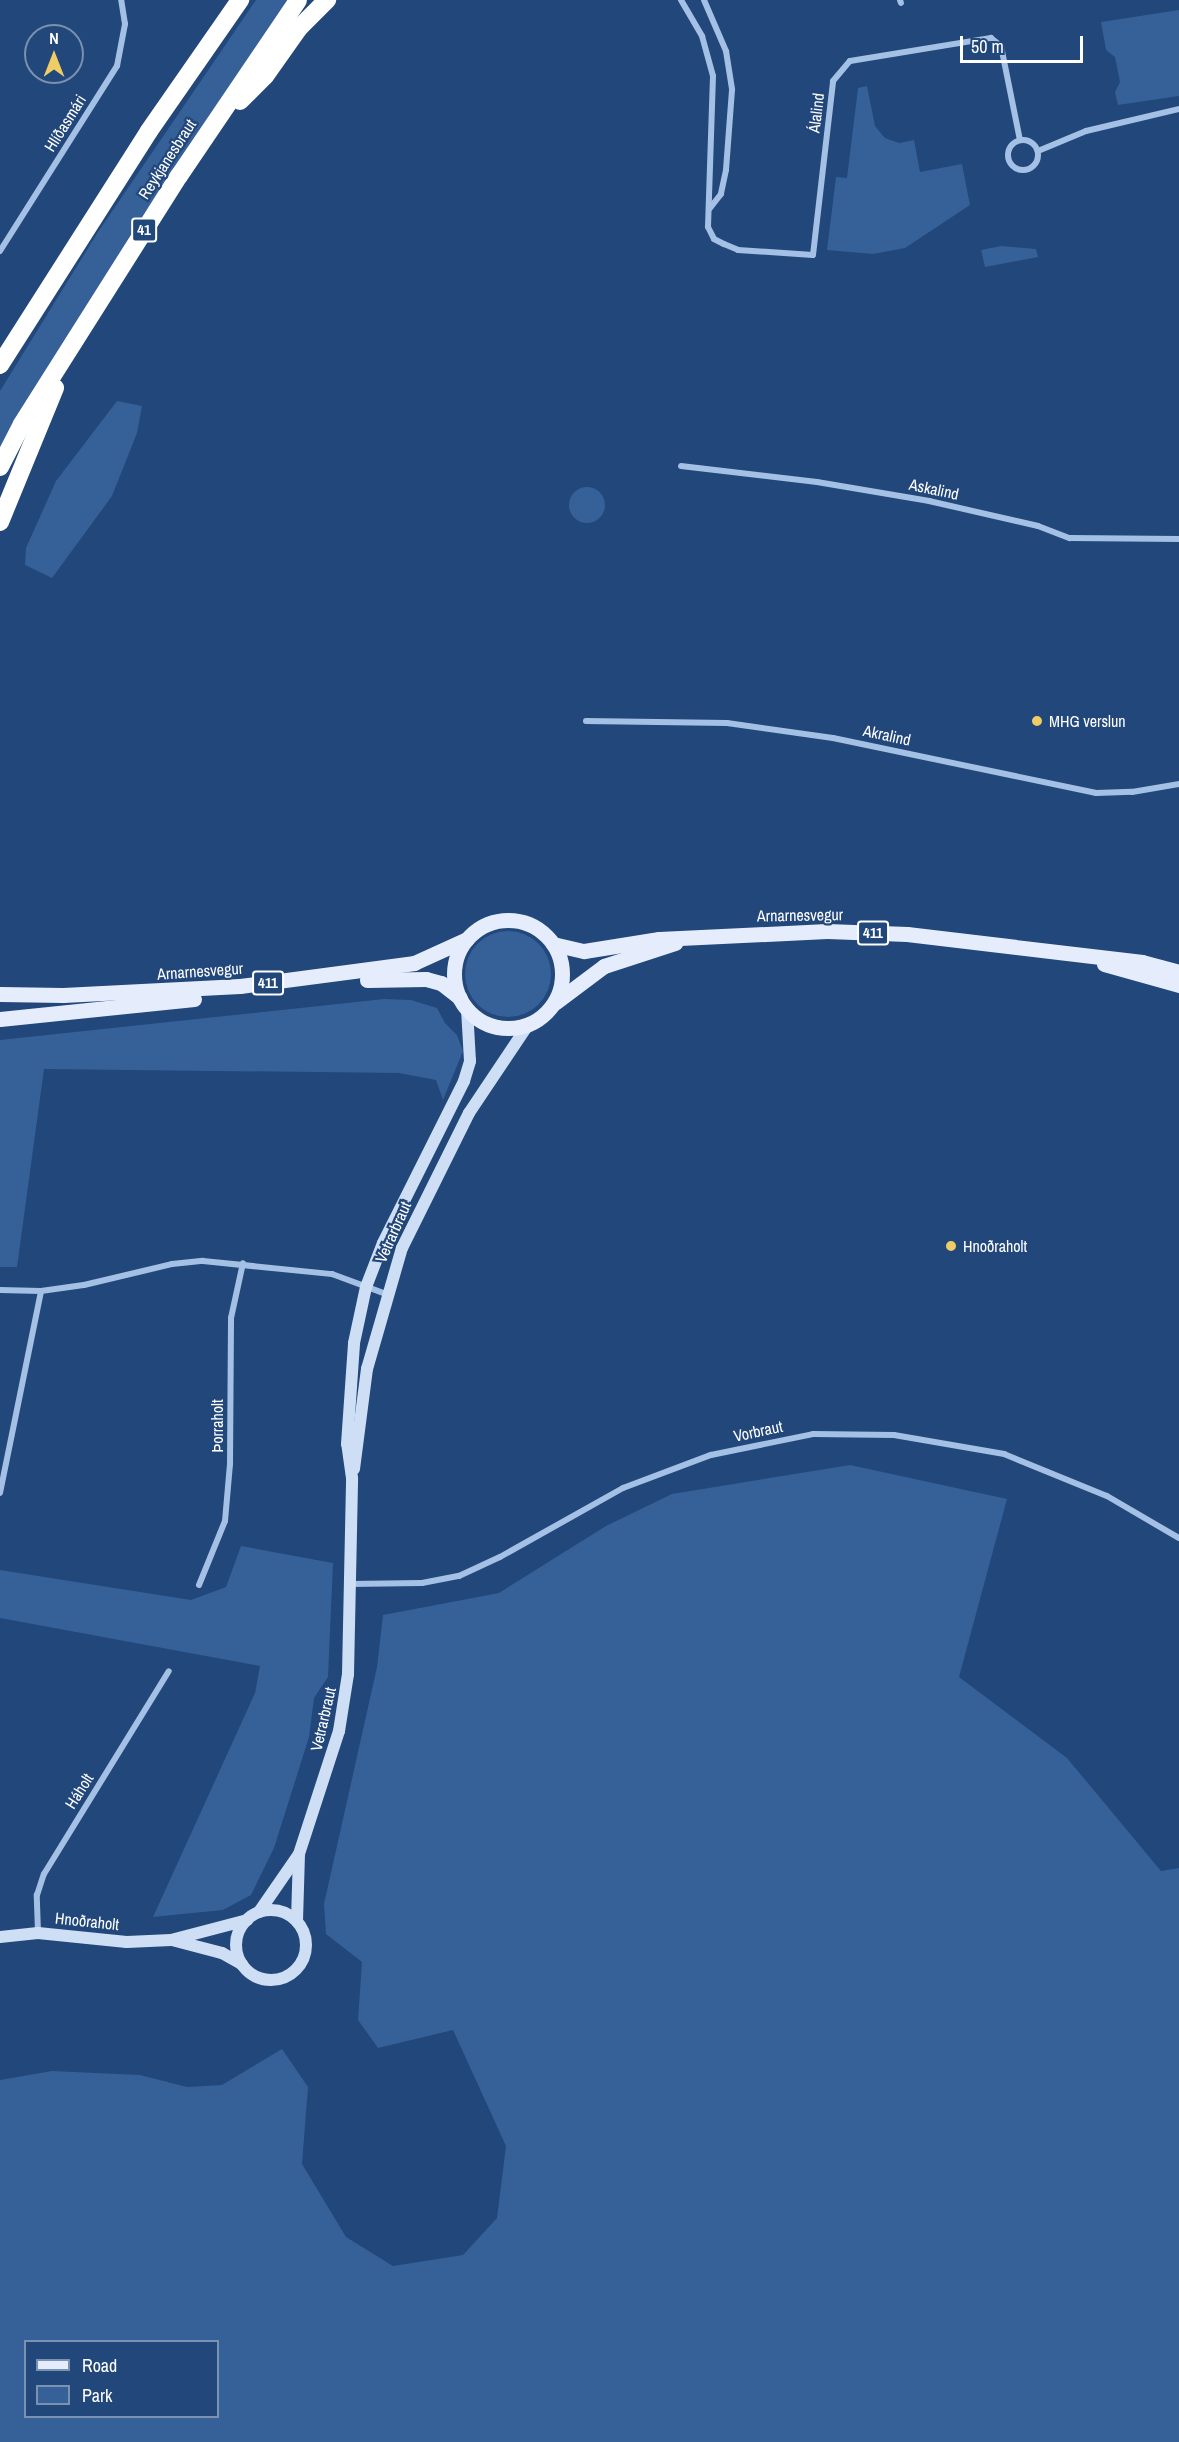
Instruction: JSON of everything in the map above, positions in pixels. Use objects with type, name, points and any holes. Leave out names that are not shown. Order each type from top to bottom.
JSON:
[{"type":"highway","name":"Reykjanesbraut","points":[[0,365],[61,268],[240,0]]},
{"type":"highway","name":"Reykjanesbraut","points":[[0,467],[82,328],[212,127],[298,0]]},
{"type":"highway","points":[[212,127],[265,76],[299,28],[327,0]]},
{"type":"highway","points":[[0,343],[61,268]]},
{"type":"highway","points":[[0,522],[82,328]]},
{"type":"main road","name":"411","points":[[467,939],[483,927],[509,920],[537,929],[553,944]]},
{"type":"main road","name":"Arnarnesvegur","points":[[553,944],[585,951],[659,939],[684,940],[827,931],[989,941],[1142,962],[1179,972]]},
{"type":"main road","name":"Arnarnesvegur","points":[[0,994],[73,995],[240,986],[414,963],[467,939]]},
{"type":"main road","points":[[464,1004],[455,968],[467,939]]},
{"type":"main road","name":"Arnarnesvegur","points":[[553,1005],[604,966],[684,940]]},
{"type":"main road","points":[[553,944],[562,974],[553,1005]]},
{"type":"main road","name":"Arnarnesvegur","points":[[1061,952],[1179,985]]},
{"type":"main road","name":"Arnarnesvegur","points":[[0,1019],[403,978],[441,983],[464,1004]]},
{"type":"main road","name":"411","points":[[464,1004],[482,1021],[500,1028],[528,1024],[553,1005]]},
{"type":"street","name":"Hlíðasmári","points":[[0,251],[117,66],[125,24],[121,0]]},
{"type":"street","name":"Álalind","points":[[681,0],[702,36],[713,76],[711,234],[724,244],[738,249],[813,255],[833,81],[841,68],[856,59],[982,38],[995,40],[1001,49],[1020,140]]},
{"type":"street","points":[[704,0],[726,51],[732,90],[722,194],[710,208]]},
{"type":"street","points":[[1038,151],[1086,131],[1179,109]]},
{"type":"street","points":[[1020,140],[1033,143],[1038,151],[1035,164],[1027,169],[1017,168],[1010,162],[1008,153],[1020,140]]},
{"type":"street","name":"Askalind","points":[[681,466],[817,482],[928,501],[1038,526],[1070,538],[1179,539]]},
{"type":"street","name":"Akralind","points":[[586,721],[727,723],[832,738],[1096,793],[1132,792],[1179,784]]},
{"type":"street","name":"Vetrarbraut","points":[[352,1478],[348,1444],[350,1376],[366,1287],[399,1206],[464,1082],[470,1061],[464,1004]]},
{"type":"street","name":"Vetrarbraut","points":[[247,1920],[260,1912],[299,1854],[330,1762],[346,1694],[352,1478],[367,1369],[386,1294],[402,1248],[464,1123],[506,1052],[528,1024]]},
{"type":"street","points":[[0,1290],[41,1291],[172,1264],[243,1263],[332,1274],[386,1294]]},
{"type":"street","name":"Þorraholt","points":[[199,1585],[225,1521],[231,1464],[231,1318],[243,1263]]},
{"type":"street","points":[[0,1493],[41,1291]]},
{"type":"street","name":"Vorbraut","points":[[350,1584],[422,1583],[459,1576],[500,1557],[622,1488],[711,1455],[813,1434],[894,1435],[1004,1454],[1107,1496],[1179,1538]]},
{"type":"street","name":"Háholt","points":[[38,1933],[38,1895],[44,1874],[169,1671]]},
{"type":"street","name":"Vetrarbraut","points":[[242,1964],[266,1979],[291,1973],[301,1963],[306,1946],[297,1921],[299,1854]]},
{"type":"street","points":[[260,1912],[280,1911],[297,1921]]},
{"type":"street","points":[[242,1964],[237,1937],[247,1920]]},
{"type":"street","name":"Hnoðraholt","points":[[0,1937],[38,1933],[127,1942],[171,1940],[247,1920]]},
{"type":"street","name":"Hnoðraholt","points":[[171,1940],[222,1953],[242,1964]]},
{"type":"green space","points":[[256,0],[287,0],[134,229],[0,450],[0,391],[98,232]]},
{"type":"green space","points":[[1179,10],[1179,96],[1118,105],[1115,92],[1120,82],[1115,57],[1106,50],[1101,22]]},
{"type":"green space","points":[[867,86],[875,126],[885,138],[899,143],[914,140],[920,172],[962,164],[970,205],[905,248],[873,254],[827,250],[836,177],[847,178],[858,88]]},
{"type":"green space","points":[[1001,246],[1036,249],[1038,257],[985,267],[981,250]]},
{"type":"green space","points":[[117,401],[142,406],[137,433],[112,496],[52,578],[25,565],[26,548],[56,481]]},
{"type":"green space","points":[[587,487],[600,492],[605,505],[600,518],[587,523],[574,518],[569,505],[574,492]]},
{"type":"green space","points":[[508,931],[532,938],[544,950],[551,974],[544,998],[532,1010],[508,1017],[484,1010],[472,998],[465,974],[472,950],[484,938]]},
{"type":"green space","points":[[384,999],[411,1000],[437,1008],[445,1023],[457,1035],[463,1051],[443,1100],[436,1080],[399,1073],[44,1069],[17,1267],[0,1267],[0,1040]]},
{"type":"green space","points":[[850,1465],[1007,1499],[959,1677],[1067,1758],[1161,1871],[1179,1868],[1179,2442],[0,2442],[0,2080],[52,2071],[140,2075],[187,2087],[222,2085],[282,2049],[308,2087],[302,2164],[346,2237],[393,2266],[463,2255],[497,2218],[506,2146],[453,2030],[378,2048],[358,2020],[362,1962],[326,1934],[324,1904],[377,1667],[383,1615],[499,1593],[606,1526],[672,1494]]},
{"type":"green space","points":[[241,1546],[333,1563],[328,1677],[314,1698],[309,1737],[274,1848],[251,1895],[223,1910],[153,1917],[255,1693],[260,1666],[0,1618],[0,1570],[191,1600],[226,1587]]},
{"type":"place","name":"MHG verslun","points":[[1037,721]]},
{"type":"place","name":"Hnoðraholt","points":[[951,1246]]}]
